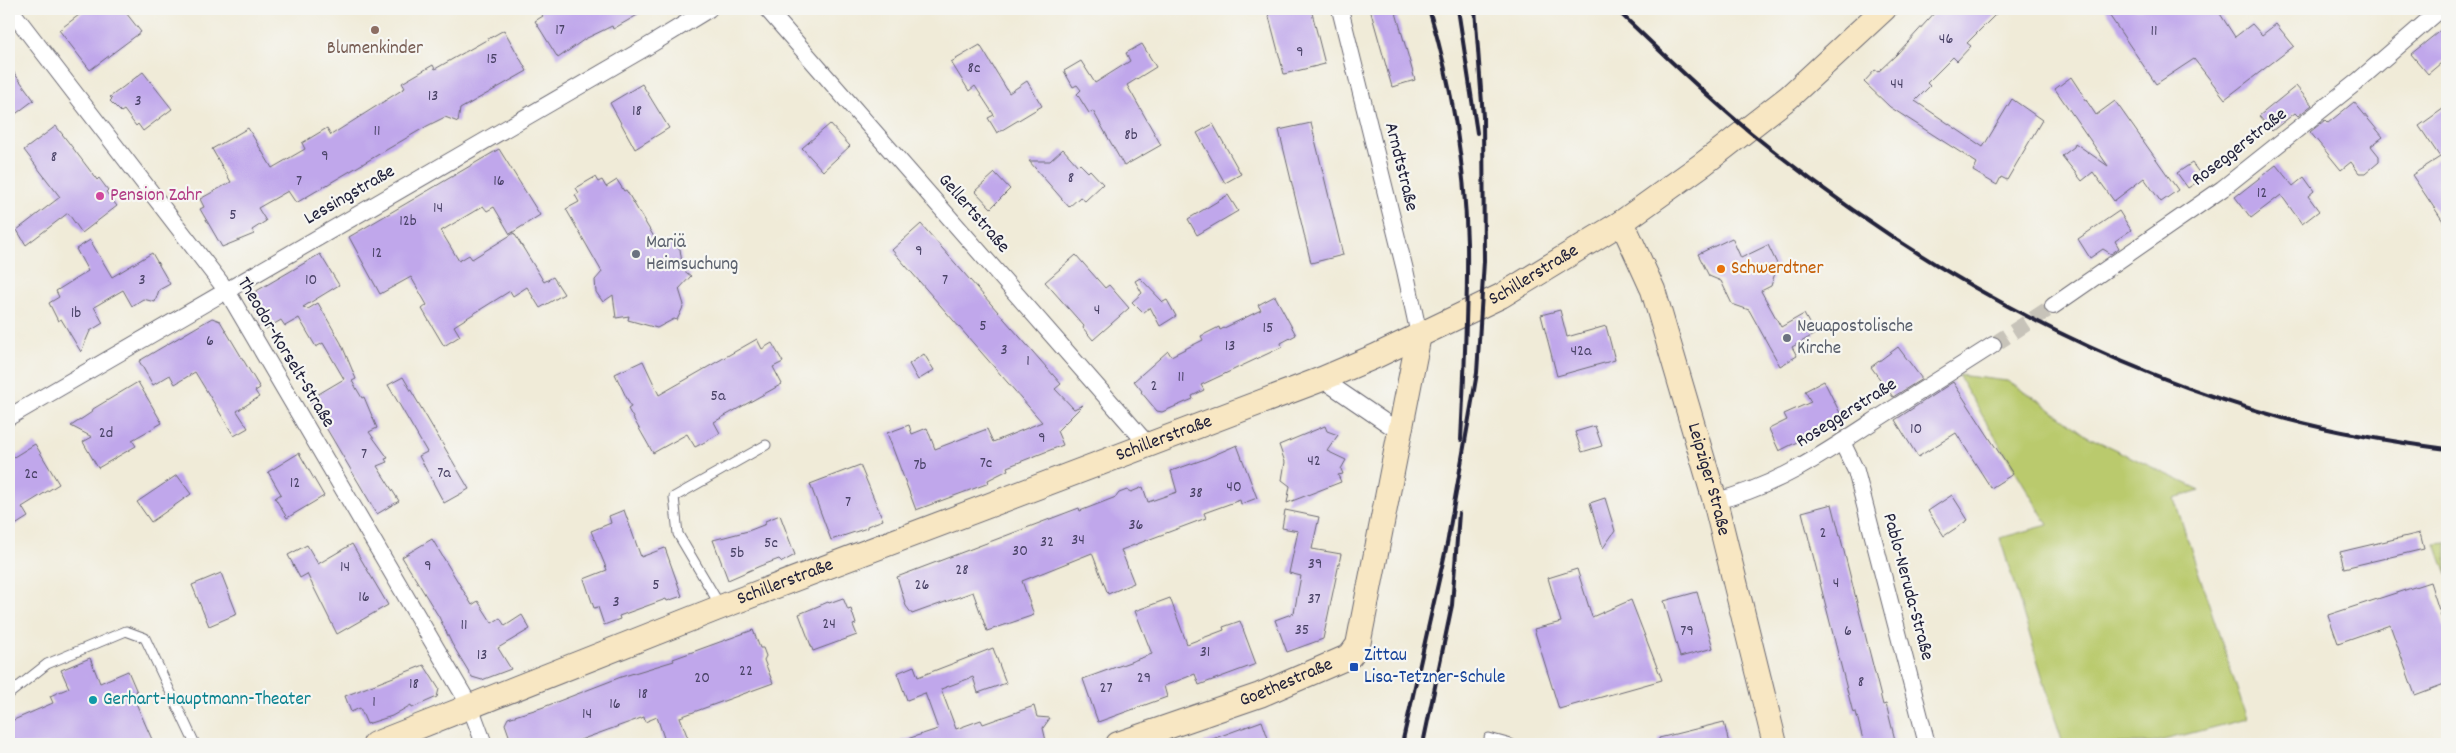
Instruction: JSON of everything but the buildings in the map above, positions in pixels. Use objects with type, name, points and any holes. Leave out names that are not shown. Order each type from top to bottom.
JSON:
[{"type":"main road","name":"Schillerstraße","points":[[375,744],[721,608],[1322,379],[1501,296],[1622,222],[1703,164],[1789,97],[1884,9]]},
{"type":"main road","name":"Leipziger Straße","points":[[1622,222],[1653,290],[1715,501],[1775,744]]},
{"type":"main road","name":"Goethestraße","points":[[1118,744],[1260,695],[1350,656],[1358,644],[1419,335]]},
{"type":"street","name":"Theodor-Korselt-Straße","points":[[10,9],[227,291],[470,706],[484,744]]},
{"type":"street","name":"Lessingstraße","points":[[9,417],[709,9]]},
{"type":"street","name":"Gellertstraße","points":[[767,9],[1149,446]]},
{"type":"street","name":"Arndtstraße","points":[[1340,9],[1405,270],[1419,335]]},
{"type":"street","name":"Roseggerstraße","points":[[2053,306],[2222,189],[2358,81],[2441,9]]},
{"type":"street","name":"Roseggerstraße","points":[[1715,501],[1741,494],[1789,472],[1842,442],[1993,345]]},
{"type":"street","points":[[1322,379],[1401,433]]},
{"type":"street","name":"Pablo-Neruda-Straße","points":[[1842,442],[1856,472],[1927,744]]},
{"type":"lane","points":[[721,608],[678,534],[674,497],[766,445]]},
{"type":"lane","points":[[9,694],[47,664],[126,631],[146,638],[195,744]]},
{"type":"lane","points":[[1488,738],[1511,744]]},
{"type":"green space","points":[[1958,375],[2007,381],[2041,402],[2087,436],[2200,490],[2174,498],[2247,719],[2152,743],[2063,744],[2000,538],[2048,525]]},
{"type":"green space","points":[[2447,543],[2447,575],[2436,544]]},
{"type":"tunnel","points":[[1993,345],[2053,306]]},
{"type":"railway","points":[[1429,9],[1451,96],[1460,154],[1466,213],[1466,342],[1461,440]]},
{"type":"railway","points":[[1458,9],[1477,133]]},
{"type":"railway","points":[[1402,744],[1447,544],[1477,373],[1484,261],[1483,117],[1475,9]]},
{"type":"railway","points":[[1616,9],[1682,72],[1751,133],[1811,180],[1938,266],[2004,304],[2072,339],[2142,370],[2213,396],[2286,419],[2326,429],[2447,449]]},
{"type":"railway","points":[[1423,744],[1452,605],[1459,513]]},
{"type":"place","name":"Blumenkinder","points":[[375,30]]},
{"type":"place","name":"Pension Zahr","points":[[100,196]]},
{"type":"place","name":"Mariä Heimsuchung","points":[[636,254]]},
{"type":"place","name":"Schwerdtner","points":[[1721,269]]},
{"type":"place","name":"Neuapostolische Kirche","points":[[1787,338]]},
{"type":"place","name":"Zittau Lisa-Tetzner-Schule","points":[[1354,667]]},
{"type":"place","name":"Gerhart-Hauptmann-Theater","points":[[93,700]]}]
